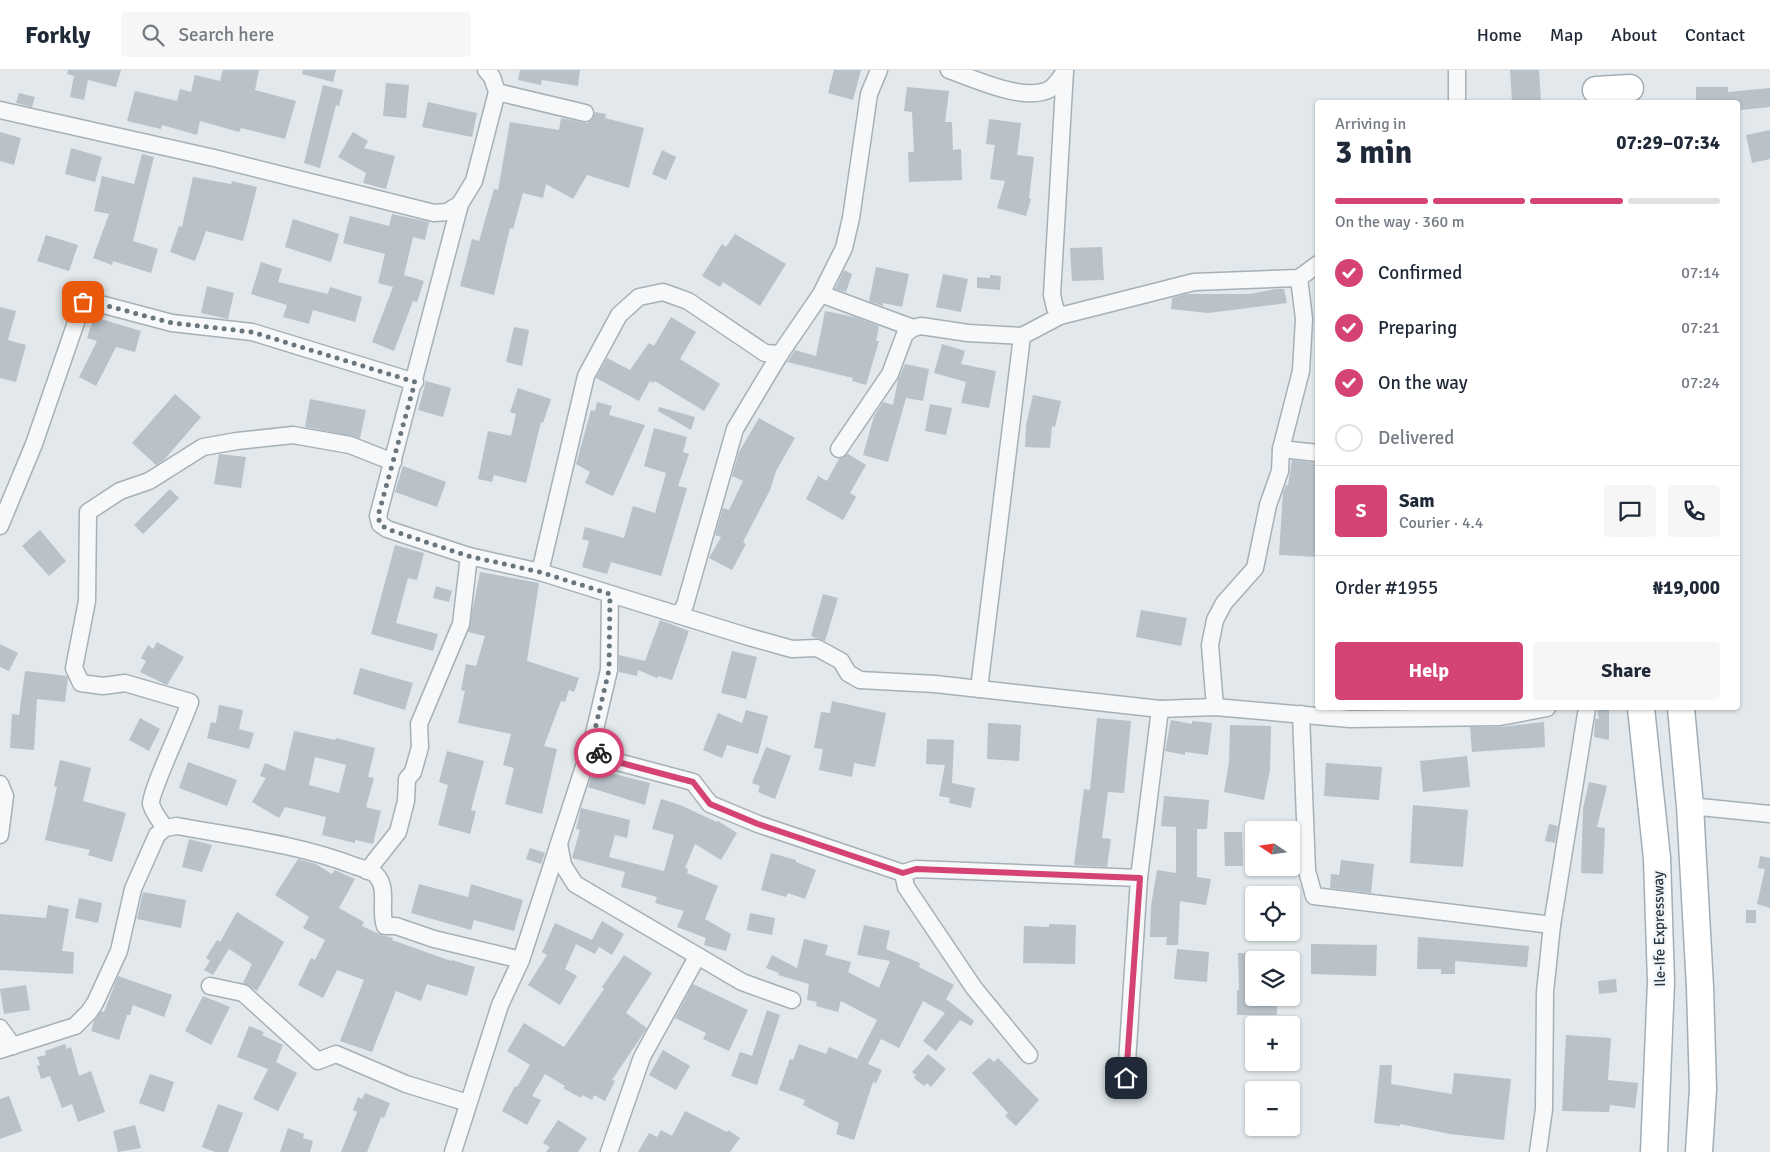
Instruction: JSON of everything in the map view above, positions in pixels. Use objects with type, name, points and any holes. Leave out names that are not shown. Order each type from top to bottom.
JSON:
[{"type":"main road","points":[[1596,88],[1630,87]]},
{"type":"main road","name":"Ile-Ife Expressway","points":[[1641,710],[1658,858],[1661,982],[1654,1152]]},
{"type":"main road","points":[[1681,710],[1690,806],[1700,987],[1703,1089],[1698,1152]]},
{"type":"street","points":[[486,70],[492,77],[497,92],[474,181],[460,204],[415,382],[378,516],[380,524],[387,529],[468,556],[540,572],[792,649],[817,648],[841,661],[848,672],[860,680],[979,689],[1160,709],[1215,707],[1350,719],[1500,717],[1537,710]]},
{"type":"street","points":[[679,615],[685,605],[734,429],[780,354],[821,294],[844,248],[851,218],[869,94],[879,70]]},
{"type":"street","points":[[949,70],[1022,94],[1038,94],[1051,88],[1065,71]]},
{"type":"street","points":[[1457,70],[1457,100]]},
{"type":"street","points":[[1060,316],[1055,308],[1052,295],[1065,71]]},
{"type":"street","points":[[497,92],[585,113]]},
{"type":"street","points":[[0,110],[214,158],[434,213],[447,212],[460,204]]},
{"type":"street","points":[[839,449],[890,374],[905,334],[913,328],[921,326],[968,333],[1022,336],[1060,316],[1194,282],[1299,278],[1315,266]]},
{"type":"street","points":[[1215,707],[1210,645],[1215,620],[1224,603],[1256,568],[1268,505],[1280,471],[1281,450],[1301,371],[1304,318],[1299,278]]},
{"type":"street","points":[[540,572],[586,376],[619,315],[640,297],[663,292],[688,301],[765,353],[780,354]]},
{"type":"street","points":[[821,294],[913,328]]},
{"type":"street","points":[[0,526],[34,444],[83,302],[104,305],[172,323],[252,332],[415,382]]},
{"type":"street","points":[[979,689],[1022,336]]},
{"type":"street","points":[[165,828],[151,804],[154,788],[172,750],[190,702],[125,683],[103,686],[81,683],[74,668],[87,601],[88,512],[120,491],[149,481],[203,447],[237,441],[293,436],[350,445],[393,462]]},
{"type":"street","points":[[1281,450],[1315,453]]},
{"type":"street","points":[[367,870],[398,832],[406,801],[407,779],[413,772],[420,747],[419,724],[461,624],[468,556]]},
{"type":"street","points":[[453,1152],[500,1005],[521,960],[592,742],[609,670],[610,594]]},
{"type":"street","points":[[1126,1078],[1140,878],[1160,709]]},
{"type":"street","points":[[1538,1152],[1544,1110],[1545,992],[1552,925],[1587,710]]},
{"type":"street","points":[[1301,714],[1307,871],[1314,896],[1552,925]]},
{"type":"street","points":[[592,742],[600,753],[614,761],[693,782],[710,804],[758,824],[903,873],[916,869],[1140,878]]},
{"type":"street","points":[[0,784],[5,796],[0,835]]},
{"type":"street","points":[[1690,806],[1770,814]]},
{"type":"street","points":[[0,1028],[7,1048],[75,1026],[95,1003],[119,951],[132,889],[157,836],[165,828],[177,826],[320,853],[367,870],[375,874],[380,882],[383,892],[382,917],[385,926],[396,926],[434,939],[521,960]]},
{"type":"street","points":[[558,842],[564,865],[575,884],[742,982],[792,1000]]},
{"type":"street","points":[[903,873],[906,887],[974,988],[1029,1055]]},
{"type":"street","points":[[609,1152],[642,1057],[696,956]]},
{"type":"street","points":[[210,986],[243,993],[318,1060],[336,1054],[406,1084],[468,1103]]},
{"type":"building","points":[[68,70],[121,70],[116,87],[88,80],[84,100],[70,97],[74,76],[67,74]]},
{"type":"building","points":[[223,70],[259,70],[255,90],[296,101],[285,139],[241,128],[239,132],[200,121],[197,135],[162,125],[161,129],[127,121],[135,91],[177,101],[180,89],[191,92],[195,75],[220,81]]},
{"type":"building","points":[[303,70],[336,70],[333,82],[302,74]]},
{"type":"building","points":[[520,70],[580,70],[578,86],[542,80],[541,85],[518,80]]},
{"type":"building","points":[[834,70],[861,70],[853,100],[828,93]]},
{"type":"building","points":[[1510,70],[1539,70],[1541,100],[1512,100]]},
{"type":"building","points":[[386,83],[409,85],[406,118],[383,116]]},
{"type":"building","points":[[323,85],[343,90],[339,106],[336,105],[320,168],[304,163]]},
{"type":"building","points":[[907,87],[949,91],[945,122],[952,122],[953,150],[961,149],[962,180],[909,182],[908,152],[914,152],[912,112],[904,111]]},
{"type":"building","points":[[1696,87],[1728,87],[1728,92],[1770,88],[1770,107],[1741,110],[1740,100],[1696,100]]},
{"type":"building","points":[[19,93],[35,97],[32,107],[16,103]]},
{"type":"building","points":[[428,102],[477,113],[472,137],[422,127]]},
{"type":"building","points":[[595,112],[606,114],[605,118],[644,128],[629,188],[587,175],[573,199],[546,184],[543,198],[523,193],[513,229],[510,228],[494,295],[460,286],[472,239],[479,241],[494,189],[498,190],[510,122],[559,130],[561,118],[587,123],[593,119]]},
{"type":"building","points":[[989,119],[1021,123],[1017,155],[1034,157],[1029,198],[1031,199],[1026,216],[997,208],[1005,181],[990,179],[995,145],[986,144]]},
{"type":"building","points":[[1770,130],[1770,159],[1752,163],[1746,135]]},
{"type":"building","points":[[0,132],[21,138],[14,165],[0,161]]},
{"type":"building","points":[[353,132],[368,141],[364,148],[395,156],[386,189],[363,183],[366,173],[338,157]]},
{"type":"building","points":[[71,148],[102,157],[95,182],[65,174]]},
{"type":"building","points":[[662,150],[676,157],[666,180],[652,174]]},
{"type":"building","points":[[142,154],[154,157],[133,241],[158,249],[151,273],[113,261],[112,265],[93,258],[109,214],[94,211],[102,176],[134,184]]},
{"type":"building","points":[[193,177],[231,184],[232,181],[257,187],[243,241],[206,231],[195,261],[170,252],[179,226],[182,227]]},
{"type":"building","points":[[392,214],[429,222],[425,240],[413,237],[404,275],[424,281],[417,302],[413,301],[394,351],[372,342],[393,287],[378,283],[385,254],[343,243],[350,216],[389,226]]},
{"type":"building","points":[[293,219],[339,234],[331,262],[285,247]]},
{"type":"building","points":[[735,234],[786,264],[760,306],[723,282],[720,287],[702,276],[722,244],[726,247]]},
{"type":"building","points":[[46,235],[78,245],[69,271],[37,261]]},
{"type":"building","points":[[1102,247],[1104,280],[1072,281],[1070,248]]},
{"type":"building","points":[[261,262],[282,269],[278,282],[328,294],[330,287],[362,297],[355,322],[313,310],[309,324],[283,317],[287,305],[251,294]]},
{"type":"building","points":[[876,267],[909,274],[902,307],[883,303],[883,306],[869,301]]},
{"type":"building","points":[[844,270],[852,274],[846,292],[835,289]]},
{"type":"building","points":[[943,274],[968,279],[961,312],[936,307]]},
{"type":"building","points":[[990,275],[1001,276],[1000,290],[977,288],[977,277],[990,278]]},
{"type":"building","points":[[207,286],[234,293],[228,319],[201,313]]},
{"type":"building","points":[[1284,289],[1287,303],[1208,313],[1171,309],[1172,298],[1186,294],[1250,294]]},
{"type":"building","points":[[0,307],[16,311],[8,340],[26,345],[16,382],[0,378]]},
{"type":"building","points":[[825,311],[855,317],[879,326],[876,341],[879,341],[866,385],[852,381],[853,378],[787,362],[795,350],[816,356]]},
{"type":"building","points":[[94,317],[141,331],[135,352],[116,347],[96,386],[79,377],[97,341],[87,338]]},
{"type":"building","points":[[671,317],[696,332],[680,359],[720,384],[704,411],[655,381],[653,383],[650,381],[639,401],[596,378],[607,358],[630,370],[649,343],[654,346]]},
{"type":"building","points":[[514,327],[529,330],[522,366],[506,362]]},
{"type":"building","points":[[942,344],[965,351],[961,364],[996,371],[989,408],[961,403],[966,382],[934,373]]},
{"type":"building","points":[[905,364],[929,369],[923,401],[906,398],[888,462],[863,455],[874,416],[883,402],[893,405],[898,380]]},
{"type":"building","points":[[426,381],[451,388],[443,417],[418,410]]},
{"type":"building","points":[[518,388],[551,399],[543,423],[541,422],[526,483],[494,475],[492,482],[478,479],[488,431],[511,436],[516,414],[510,412]]},
{"type":"building","points":[[175,394],[201,417],[164,460],[156,465],[132,443]]},
{"type":"building","points":[[1033,395],[1061,401],[1055,427],[1052,426],[1050,448],[1025,447],[1026,425]]},
{"type":"building","points":[[310,399],[366,410],[360,438],[305,427]]},
{"type":"building","points":[[597,402],[612,406],[609,415],[645,425],[613,496],[585,483],[590,472],[576,464],[591,410],[595,411]]},
{"type":"building","points":[[930,404],[952,408],[946,435],[925,431]]},
{"type":"building","points":[[659,407],[695,417],[691,430],[658,411]]},
{"type":"building","points":[[759,418],[795,438],[776,471],[770,490],[743,542],[746,544],[732,570],[709,558],[721,537],[715,535],[723,508],[729,510],[743,481],[732,476],[739,452]]},
{"type":"building","points":[[654,428],[687,437],[683,452],[689,454],[678,486],[687,488],[661,576],[611,562],[607,574],[582,567],[589,541],[582,539],[585,527],[624,538],[633,506],[655,513],[666,473],[644,466]]},
{"type":"building","points":[[219,454],[246,457],[241,488],[214,484]]},
{"type":"building","points":[[848,454],[866,465],[850,493],[856,497],[843,520],[806,499],[818,476],[827,481],[839,459]]},
{"type":"building","points":[[1292,460],[1315,463],[1315,557],[1279,555],[1283,492],[1286,485],[1288,485]]},
{"type":"building","points":[[403,466],[446,482],[437,507],[395,492]]},
{"type":"building","points":[[170,489],[179,498],[143,534],[134,525]]},
{"type":"building","points":[[40,530],[66,561],[49,576],[22,546]]},
{"type":"building","points":[[395,545],[424,553],[417,580],[408,578],[396,623],[438,634],[433,651],[371,634]]},
{"type":"building","points":[[480,572],[539,583],[527,661],[579,678],[574,692],[569,690],[565,702],[561,701],[544,746],[557,749],[542,814],[505,804],[514,768],[503,765],[511,734],[458,723],[465,691],[461,690],[466,664],[476,666],[485,636],[468,632]]},
{"type":"building","points":[[436,586],[452,591],[449,602],[433,598]]},
{"type":"building","points":[[823,594],[838,598],[825,641],[811,636]]},
{"type":"building","points":[[1141,610],[1187,618],[1181,646],[1136,637]]},
{"type":"building","points":[[660,620],[689,631],[672,680],[658,676],[657,678],[638,670],[637,676],[619,672],[619,655],[645,661]]},
{"type":"building","points":[[157,642],[184,657],[167,685],[140,672],[146,661],[141,658],[148,645],[153,649]]},
{"type":"building","points":[[0,644],[18,653],[9,671],[0,667]]},
{"type":"building","points":[[732,651],[757,657],[746,699],[721,693]]},
{"type":"building","points":[[360,668],[413,683],[405,710],[353,694]]},
{"type":"building","points":[[25,671],[67,676],[68,678],[65,702],[37,699],[34,750],[10,748],[12,714],[19,715]]},
{"type":"building","points":[[832,701],[886,713],[875,767],[854,763],[852,777],[819,770],[823,749],[814,748],[821,712],[830,713]]},
{"type":"building","points":[[219,705],[243,710],[239,729],[254,733],[249,749],[207,738],[211,722],[216,723]]},
{"type":"building","points":[[746,710],[768,716],[758,754],[727,745],[722,758],[703,750],[718,713],[742,723]]},
{"type":"building","points":[[1597,710],[1609,710],[1609,740],[1594,737],[1595,719],[1599,719]]},
{"type":"building","points":[[140,718],[160,729],[149,751],[129,740]]},
{"type":"building","points":[[1097,718],[1131,721],[1124,793],[1108,792],[1102,838],[1111,839],[1107,867],[1074,865],[1084,789],[1090,790]]},
{"type":"building","points":[[1171,720],[1192,724],[1192,721],[1212,723],[1208,755],[1185,752],[1185,755],[1165,751]]},
{"type":"building","points":[[1544,722],[1545,747],[1472,752],[1470,727],[1500,727]]},
{"type":"building","points":[[988,723],[1021,725],[1019,761],[987,759]]},
{"type":"building","points":[[1230,725],[1271,726],[1270,770],[1264,800],[1224,792],[1229,762]]},
{"type":"building","points":[[294,731],[335,740],[336,738],[375,748],[368,777],[374,778],[366,807],[381,811],[373,844],[355,840],[355,843],[322,835],[326,817],[285,807],[279,818],[252,802],[266,778],[260,776],[265,763],[285,771]],"holes":[[[315,757],[346,765],[339,793],[309,785]]]},
{"type":"building","points":[[927,739],[954,740],[952,783],[975,788],[971,808],[949,803],[950,798],[939,796],[945,765],[926,764]]},
{"type":"building","points":[[766,747],[791,756],[775,799],[758,792],[760,786],[752,783]]},
{"type":"building","points":[[447,751],[484,761],[471,810],[476,811],[470,834],[438,825],[448,785],[439,782]]},
{"type":"building","points":[[1467,756],[1470,787],[1423,792],[1420,761]]},
{"type":"building","points":[[60,760],[91,768],[83,801],[126,813],[112,862],[88,855],[90,850],[45,840],[57,787],[54,786]]},
{"type":"building","points":[[188,762],[237,780],[227,806],[179,788]]},
{"type":"building","points":[[1326,763],[1382,767],[1379,800],[1324,796]]},
{"type":"building","points":[[594,769],[650,783],[645,805],[588,787]]},
{"type":"building","points":[[1589,782],[1607,786],[1597,827],[1605,828],[1603,874],[1581,873],[1583,808]]},
{"type":"building","points":[[1164,796],[1209,800],[1207,829],[1197,829],[1197,877],[1211,879],[1206,905],[1180,901],[1178,945],[1166,945],[1167,937],[1150,937],[1151,906],[1157,870],[1176,873],[1176,827],[1161,826]]},
{"type":"building","points":[[661,799],[718,821],[737,833],[721,860],[695,844],[685,868],[688,869],[687,873],[718,886],[705,919],[731,934],[726,951],[704,945],[706,938],[677,927],[684,911],[655,903],[657,897],[621,887],[625,872],[572,858],[580,830],[576,829],[581,808],[630,820],[627,838],[615,835],[609,857],[664,871],[674,835],[652,829]]},
{"type":"building","points":[[1413,805],[1468,810],[1463,867],[1410,863]]},
{"type":"building","points":[[1549,824],[1558,826],[1555,843],[1545,841]]},
{"type":"building","points":[[1224,832],[1242,832],[1243,866],[1225,866]]},
{"type":"building","points":[[189,839],[212,845],[202,872],[182,867]]},
{"type":"building","points":[[530,848],[545,853],[541,864],[526,859]]},
{"type":"building","points":[[771,853],[796,860],[796,862],[816,870],[805,899],[788,893],[786,897],[761,890]]},
{"type":"building","points":[[1760,856],[1770,858],[1770,908],[1757,904],[1765,869],[1758,868]]},
{"type":"building","points":[[298,859],[316,864],[332,874],[335,870],[355,879],[339,908],[364,922],[362,926],[381,935],[393,938],[392,940],[451,961],[475,967],[467,996],[427,984],[421,1001],[396,991],[372,1052],[340,1041],[364,980],[337,970],[323,998],[298,985],[311,958],[315,960],[325,940],[303,928],[309,917],[275,895]]},
{"type":"building","points":[[1341,860],[1374,864],[1371,893],[1330,888],[1331,874],[1339,875]]},
{"type":"building","points":[[419,884],[468,897],[471,884],[523,900],[514,931],[474,920],[471,930],[411,913]]},
{"type":"building","points":[[143,892],[186,900],[181,928],[137,919]]},
{"type":"building","points":[[79,898],[102,903],[98,923],[75,918]]},
{"type":"building","points":[[48,905],[69,909],[62,951],[74,952],[73,974],[0,970],[0,914],[46,918]]},
{"type":"building","points":[[1746,910],[1756,910],[1756,923],[1746,923]]},
{"type":"building","points":[[237,912],[284,942],[257,991],[243,983],[252,964],[229,949],[213,975],[204,970],[210,961],[206,958],[217,940],[220,942]]},
{"type":"building","points":[[750,913],[775,918],[772,935],[747,930]]},
{"type":"building","points":[[602,921],[624,934],[612,955],[599,947],[595,954],[576,944],[565,969],[577,976],[560,1005],[528,985],[547,955],[542,952],[555,923],[592,940]]},
{"type":"building","points":[[1049,924],[1076,925],[1075,964],[1023,963],[1024,926],[1049,927]]},
{"type":"building","points":[[864,925],[890,931],[886,949],[920,963],[919,967],[954,985],[946,999],[974,1021],[971,1026],[960,1020],[936,1051],[923,1041],[945,1013],[923,1001],[899,1048],[881,1039],[868,1064],[882,1070],[876,1083],[873,1082],[854,1140],[836,1134],[839,1123],[803,1105],[805,1100],[779,1090],[790,1059],[793,1060],[799,1044],[826,1054],[829,1047],[857,1059],[877,1020],[841,1001],[838,1012],[816,1006],[817,1002],[807,1000],[809,984],[778,975],[779,973],[766,968],[772,955],[797,968],[804,939],[828,945],[825,955],[851,962],[848,972],[879,988],[890,961],[857,955]]},
{"type":"building","points":[[1418,937],[1529,946],[1527,967],[1455,961],[1455,974],[1441,974],[1441,969],[1417,969]]},
{"type":"building","points":[[1311,944],[1377,945],[1376,976],[1311,974]]},
{"type":"building","points":[[1177,949],[1209,952],[1207,982],[1174,979]]},
{"type":"building","points":[[1238,953],[1245,953],[1245,1006],[1277,1006],[1277,1015],[1237,1015],[1237,990],[1239,990]]},
{"type":"building","points":[[624,955],[652,973],[626,1013],[647,1028],[612,1080],[615,1081],[605,1101],[594,1095],[592,1100],[582,1095],[581,1098],[563,1088],[565,1086],[545,1074],[532,1096],[541,1100],[527,1125],[502,1111],[515,1086],[517,1087],[530,1065],[507,1051],[524,1023],[564,1047],[604,989],[602,987]]},
{"type":"building","points":[[118,976],[172,995],[164,1017],[133,1005],[130,1015],[127,1015],[119,1040],[91,1031],[94,1021],[101,1011],[104,1012]]},
{"type":"building","points":[[1616,979],[1617,992],[1599,994],[1598,981]]},
{"type":"building","points":[[693,984],[748,1010],[729,1051],[703,1039],[706,1033],[675,1018]]},
{"type":"building","points":[[26,985],[30,1010],[4,1014],[0,989]]},
{"type":"building","points":[[203,996],[230,1007],[211,1045],[185,1031]]},
{"type":"building","points":[[767,1010],[780,1015],[757,1085],[731,1076],[740,1052],[752,1056]]},
{"type":"building","points":[[249,1026],[264,1032],[262,1035],[283,1045],[276,1062],[297,1073],[278,1111],[253,1099],[268,1069],[237,1057]]},
{"type":"building","points":[[1566,1035],[1611,1038],[1608,1080],[1638,1083],[1635,1108],[1610,1105],[1609,1112],[1562,1111]]},
{"type":"building","points":[[65,1044],[67,1049],[71,1047],[79,1076],[91,1071],[105,1112],[78,1122],[72,1104],[62,1108],[50,1076],[41,1079],[37,1066],[40,1065],[37,1057],[46,1055],[45,1051]]},
{"type":"building","points":[[663,1050],[690,1066],[676,1090],[649,1075]]},
{"type":"building","points":[[928,1054],[946,1069],[931,1087],[927,1083],[924,1086],[914,1078],[916,1075],[912,1072]]},
{"type":"building","points":[[989,1058],[994,1062],[998,1058],[1039,1100],[1016,1126],[1005,1116],[1008,1113],[972,1073]]},
{"type":"building","points":[[1380,1065],[1392,1065],[1391,1084],[1452,1094],[1454,1073],[1511,1079],[1504,1140],[1450,1134],[1400,1124],[1400,1126],[1374,1123]]},
{"type":"building","points":[[150,1074],[174,1082],[164,1112],[139,1103]]},
{"type":"building","points":[[365,1093],[390,1103],[384,1118],[381,1117],[367,1152],[341,1152],[357,1112],[353,1110],[358,1097],[362,1099]]},
{"type":"building","points":[[9,1096],[22,1131],[0,1139],[0,1099]]},
{"type":"building","points":[[218,1104],[243,1113],[228,1152],[215,1152],[202,1147]]},
{"type":"building","points":[[685,1111],[727,1132],[728,1130],[740,1138],[730,1152],[638,1152],[649,1133],[657,1137],[661,1130],[672,1136]]},
{"type":"building","points":[[558,1120],[587,1138],[578,1152],[546,1152],[550,1147],[543,1143]]},
{"type":"building","points":[[135,1125],[141,1148],[118,1152],[113,1131]]},
{"type":"building","points":[[288,1128],[304,1134],[303,1138],[313,1141],[310,1152],[280,1152]]},
{"type":"way so far","points":[[83,302],[104,305],[172,323],[252,332],[415,382],[378,516],[380,524],[387,529],[468,556],[540,572],[610,594],[609,670],[592,742],[599,753]]},
{"type":"route","points":[[599,753],[614,761],[693,782],[710,804],[758,824],[903,873],[916,869],[1140,878],[1126,1078]]}]
